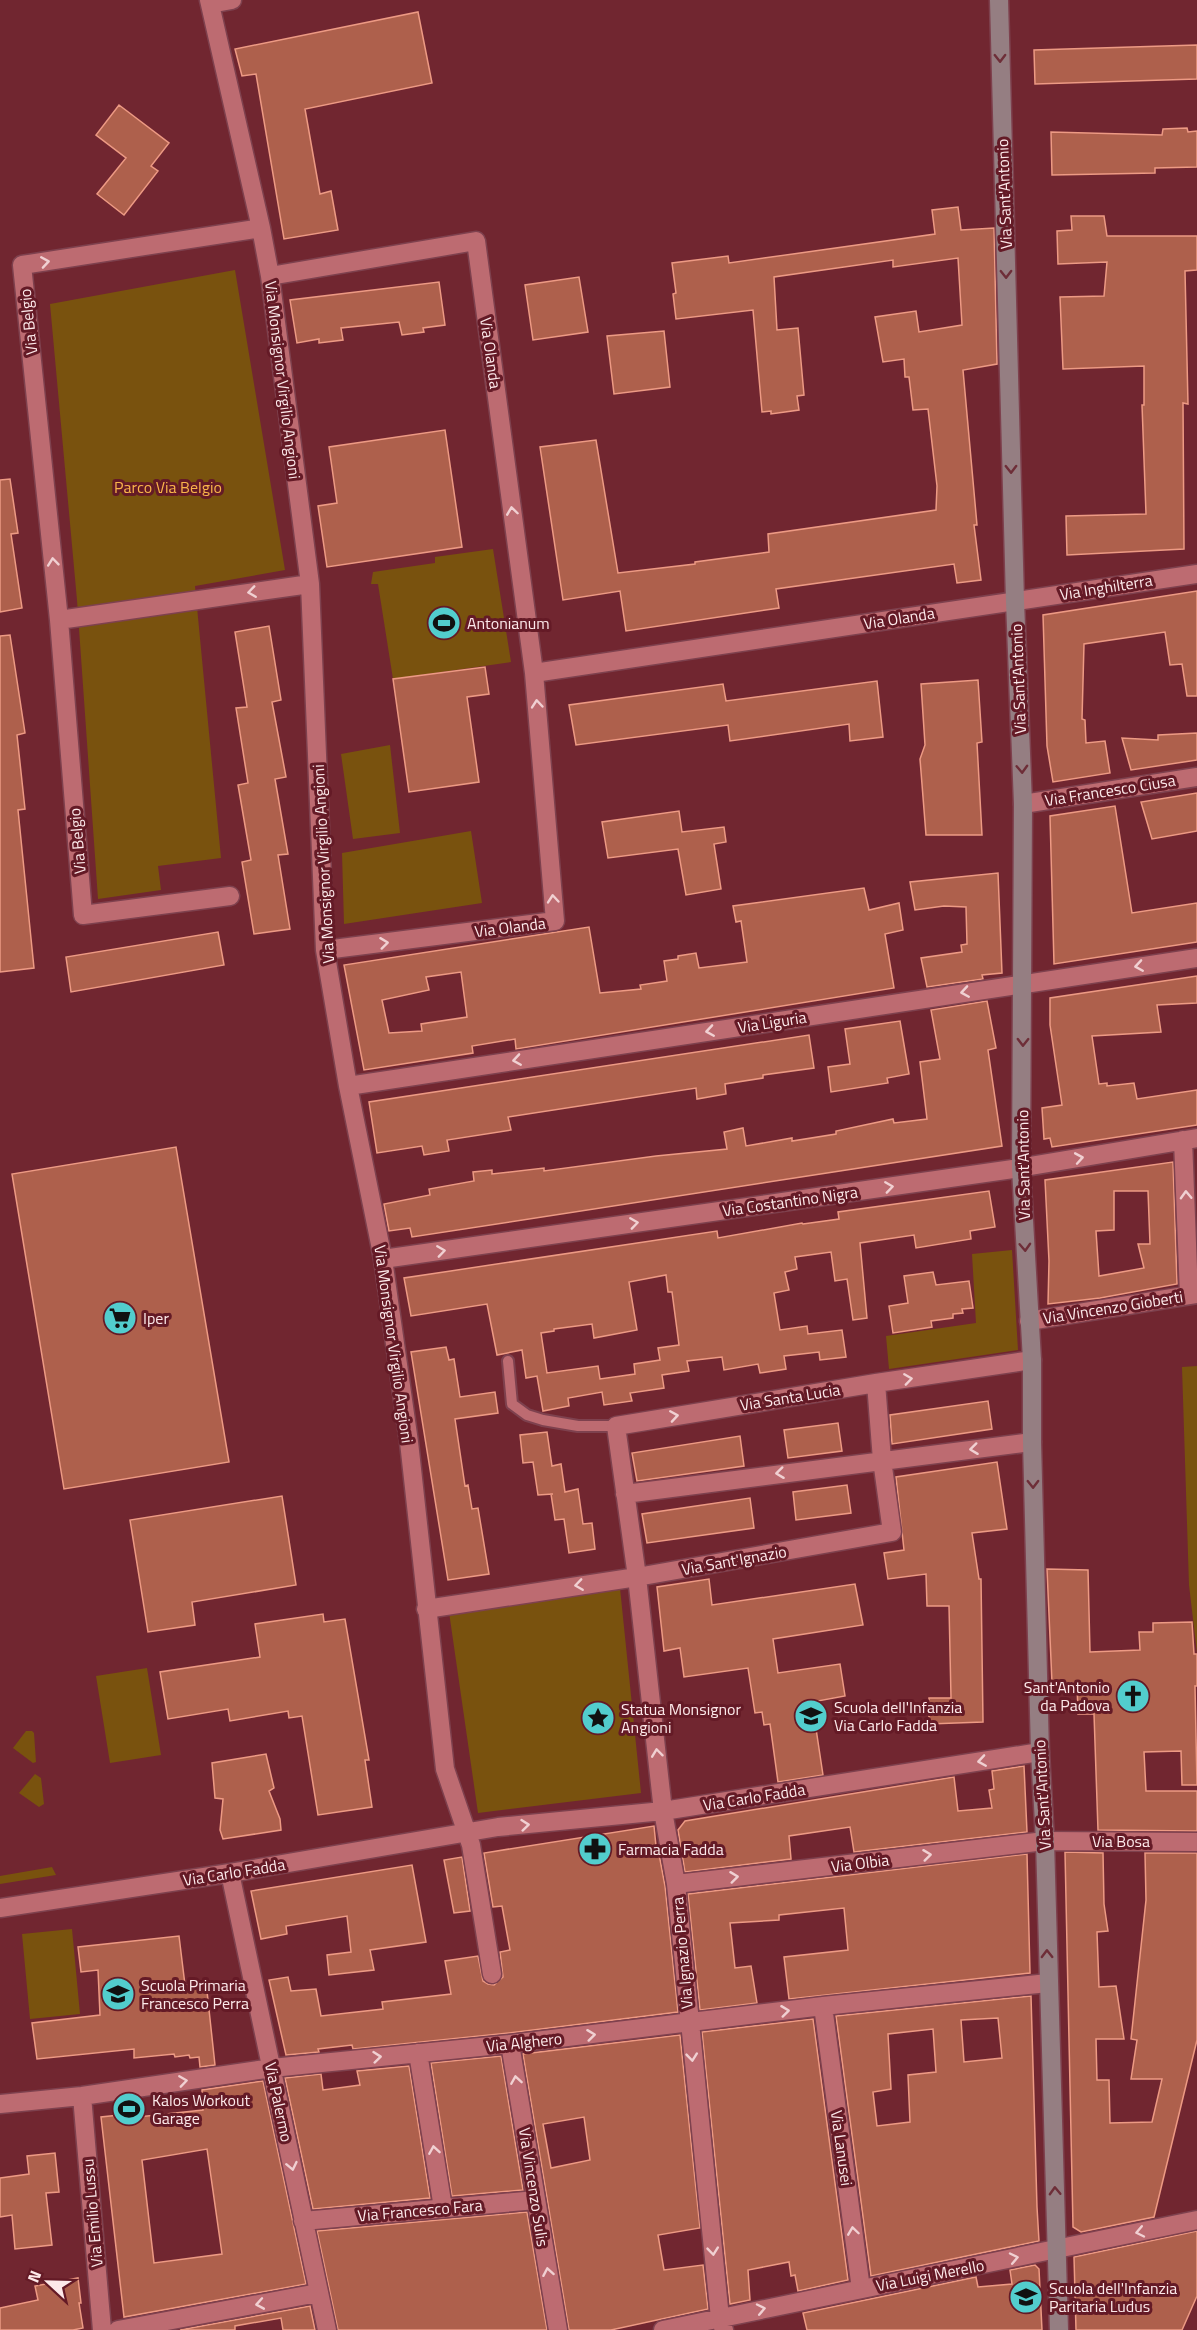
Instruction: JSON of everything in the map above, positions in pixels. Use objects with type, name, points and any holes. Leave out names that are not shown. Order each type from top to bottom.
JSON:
[{"type":"street","points":[[209,2],[232,0]]},
{"type":"street","name":"Via Sant'Antonio","points":[[999,0],[1014,601],[1023,804],[1021,1168],[1032,1360],[1040,1752],[1045,1841],[1059,2330]]},
{"type":"street","name":"Via Monsignor Virgilio Angioni","points":[[209,2],[270,276],[310,584],[326,950],[348,1086],[383,1259],[409,1442],[445,1769],[467,1833]]},
{"type":"street","name":"Via Belgio","points":[[230,896],[83,915],[59,620],[22,265],[261,228]]},
{"type":"street","name":"Via Olanda","points":[[270,276],[476,241],[534,673],[555,921],[326,950]]},
{"type":"street","name":"Via Inghilterra","points":[[1014,601],[1197,574]]},
{"type":"street","points":[[59,620],[310,584]]},
{"type":"street","name":"Via Olanda","points":[[534,673],[1014,601]]},
{"type":"street","name":"Via Francesco Ciusa","points":[[1023,804],[1197,777]]},
{"type":"street","name":"Via Liguria","points":[[348,1086],[1197,958]]},
{"type":"street","points":[[1190,1139],[1193,1295]]},
{"type":"street","name":"Via Costantino Nigra","points":[[383,1259],[1021,1168],[1190,1139]]},
{"type":"street","name":"Via Vincenzo Gioberti","points":[[1029,1321],[1193,1295]]},
{"type":"street","name":"Via Santa Lucia","points":[[616,1426],[1032,1360]]},
{"type":"street","name":"Via Sant'Ignazio","points":[[426,1609],[637,1577],[892,1532],[882,1460],[876,1383]]},
{"type":"street","points":[[616,1426],[637,1577]]},
{"type":"street","points":[[625,1494],[1032,1442]]},
{"type":"street","name":"Via Ignazio Perra","points":[[637,1577],[663,1811],[676,1884],[722,2324]]},
{"type":"street","name":"Via Carlo Fadda","points":[[0,1908],[230,1873],[498,1827],[663,1811],[1040,1752]]},
{"type":"street","points":[[467,1833],[471,1845],[492,1974]]},
{"type":"street","name":"Via Bosa","points":[[1045,1841],[1197,1842]]},
{"type":"street","name":"Via Olbia","points":[[676,1884],[1045,1841]]},
{"type":"street","name":"Via Palermo","points":[[230,1873],[327,2330]]},
{"type":"street","name":"Via Alghero","points":[[0,2104],[82,2096],[272,2068],[510,2044],[823,2006],[1048,1983]]},
{"type":"street","name":"Via Lanusei","points":[[823,2006],[861,2289]]},
{"type":"street","name":"Via Vincenzo Sulis","points":[[510,2044],[558,2330]]},
{"type":"street","points":[[418,2053],[443,2208]]},
{"type":"street","name":"Via Emilio Lussu","points":[[82,2096],[102,2330]]},
{"type":"street","name":"Via Francesco Fara","points":[[303,2221],[536,2200]]},
{"type":"street","name":"Via Luigi Merello","points":[[663,2330],[722,2324],[861,2289],[1197,2220]]},
{"type":"street","points":[[118,2330],[318,2293]]},
{"type":"lane","points":[[508,1361],[512,1404],[527,1415],[578,1426],[616,1426]]},
{"type":"green space","name":"Parco Via Belgio","points":[[235,270],[285,570],[195,586],[221,858],[158,866],[161,890],[98,899],[77,600],[50,304]]},
{"type":"green space","name":"Antonianum","points":[[493,549],[511,662],[393,679],[378,584],[371,584],[373,572],[435,563],[435,557]]},
{"type":"green space","points":[[390,745],[400,833],[353,839],[341,754]]},
{"type":"green space","points":[[471,831],[482,903],[344,924],[342,853]]},
{"type":"green space","points":[[1012,1250],[1018,1350],[889,1369],[886,1336],[976,1323],[972,1254]]},
{"type":"green space","points":[[1197,1366],[1197,1653],[1189,1585],[1182,1367]]},
{"type":"green space","points":[[620,1588],[641,1793],[478,1813],[449,1612]]},
{"type":"green space","points":[[147,1668],[161,1755],[110,1763],[96,1676]]},
{"type":"green space","points":[[26,1731],[34,1733],[36,1762],[33,1763],[13,1748]]},
{"type":"green space","points":[[35,1774],[41,1778],[44,1804],[39,1807],[19,1793]]},
{"type":"green space","points":[[52,1867],[56,1875],[0,1884],[0,1876]]},
{"type":"green space","points":[[72,1929],[80,2014],[30,2019],[22,1934]]},
{"type":"building","points":[[418,12],[432,83],[305,109],[320,194],[331,191],[338,230],[284,239],[256,74],[242,76],[235,49]]},
{"type":"building","points":[[1197,45],[1197,79],[1035,84],[1034,50]]},
{"type":"building","points":[[119,105],[169,143],[151,166],[158,171],[124,215],[97,194],[126,158],[96,135]]},
{"type":"building","points":[[1187,128],[1188,132],[1197,131],[1197,167],[1155,168],[1155,173],[1052,175],[1051,132],[1162,135],[1163,129]]},
{"type":"building","points":[[958,207],[961,230],[994,228],[997,364],[963,370],[977,525],[974,525],[981,580],[957,583],[954,564],[776,589],[779,608],[626,631],[620,591],[563,600],[540,447],[596,440],[618,573],[769,552],[768,534],[936,510],[937,486],[928,409],[913,410],[909,377],[905,377],[904,359],[883,362],[875,317],[916,311],[919,332],[962,325],[958,258],[893,267],[893,260],[774,277],[777,330],[798,328],[804,395],[797,396],[799,410],[771,414],[771,411],[762,412],[753,310],[676,319],[673,294],[676,293],[672,263],[728,256],[729,263],[935,234],[932,210]]},
{"type":"building","points":[[1071,216],[1104,216],[1107,236],[1197,236],[1197,270],[1185,271],[1188,404],[1183,403],[1184,549],[1067,555],[1066,516],[1146,514],[1142,405],[1144,405],[1144,366],[1063,369],[1060,297],[1104,296],[1107,262],[1058,264],[1057,231],[1072,230]]},
{"type":"building","points":[[579,277],[588,332],[533,340],[525,285]]},
{"type":"building","points":[[439,282],[445,325],[423,328],[424,332],[402,335],[399,322],[341,328],[343,340],[319,343],[319,339],[297,343],[290,300]]},
{"type":"building","points":[[664,331],[670,387],[614,394],[607,336]]},
{"type":"building","points":[[445,430],[462,547],[327,567],[318,506],[337,503],[329,447]]},
{"type":"building","points":[[10,479],[18,533],[11,534],[22,608],[0,612],[0,480]]},
{"type":"building","points":[[1197,591],[1197,696],[1187,696],[1182,664],[1170,665],[1165,632],[1084,644],[1082,719],[1085,720],[1086,743],[1105,741],[1110,773],[1053,782],[1047,746],[1043,615]]},
{"type":"building","points":[[269,626],[281,700],[272,702],[286,777],[275,779],[288,854],[278,855],[290,929],[254,934],[242,862],[251,860],[238,785],[248,783],[236,708],[247,707],[235,632]]},
{"type":"building","points":[[10,635],[25,733],[17,735],[25,809],[18,810],[34,968],[0,972],[0,636]]},
{"type":"building","points":[[485,667],[489,694],[467,697],[479,782],[409,792],[393,679]]},
{"type":"building","points":[[978,680],[982,742],[977,743],[982,835],[926,835],[920,759],[925,745],[921,684]]},
{"type":"building","points":[[877,681],[883,737],[850,741],[849,724],[730,741],[728,725],[576,745],[569,705],[723,684],[726,701]]},
{"type":"building","points":[[1197,733],[1197,760],[1131,770],[1122,738],[1158,740],[1158,735]]},
{"type":"building","points":[[1197,793],[1197,831],[1152,839],[1141,802]]},
{"type":"building","points":[[1115,806],[1132,913],[1197,903],[1197,942],[1054,964],[1050,816]]},
{"type":"building","points":[[679,811],[682,832],[724,827],[726,842],[714,844],[721,889],[686,895],[678,849],[608,858],[602,822]]},
{"type":"building","points":[[998,873],[1002,973],[982,975],[983,979],[927,987],[921,958],[962,952],[961,945],[967,944],[966,907],[944,906],[915,910],[910,882]]},
{"type":"building","points":[[864,888],[869,910],[899,903],[903,930],[885,934],[894,988],[516,1049],[515,1039],[472,1046],[473,1053],[364,1070],[344,965],[589,927],[600,993],[641,989],[640,985],[667,981],[664,961],[678,959],[678,956],[696,953],[699,968],[747,962],[741,921],[736,922],[733,906]],"holes":[[[461,972],[467,1017],[421,1024],[422,1031],[389,1033],[382,1000],[429,990],[426,977]]]},
{"type":"building","points":[[218,932],[224,965],[71,992],[66,957]]},
{"type":"building","points":[[1197,976],[1197,1003],[1157,1005],[1161,1032],[1092,1036],[1099,1084],[1107,1083],[1107,1086],[1134,1083],[1137,1099],[1197,1090],[1197,1125],[1052,1147],[1050,1138],[1044,1139],[1042,1108],[1062,1105],[1050,1025],[1050,998]]},
{"type":"building","points":[[987,1001],[996,1048],[988,1050],[1002,1146],[412,1237],[410,1228],[389,1231],[384,1204],[430,1195],[429,1189],[474,1181],[473,1172],[492,1170],[492,1174],[544,1168],[544,1171],[727,1149],[724,1132],[743,1128],[746,1146],[792,1138],[792,1141],[836,1134],[836,1131],[893,1119],[894,1123],[927,1119],[920,1062],[940,1059],[931,1010]]},
{"type":"building","points":[[900,1021],[909,1074],[887,1078],[888,1083],[831,1092],[828,1067],[850,1064],[845,1029]]},
{"type":"building","points":[[809,1035],[814,1068],[763,1075],[763,1078],[725,1084],[726,1094],[697,1099],[696,1088],[508,1117],[511,1130],[447,1140],[449,1151],[424,1155],[422,1146],[377,1153],[369,1102]]},
{"type":"building","name":"Iper","points":[[176,1147],[229,1462],[64,1489],[12,1174]]},
{"type":"building","points":[[1173,1162],[1177,1284],[1100,1298],[1048,1304],[1049,1261],[1045,1180]],"holes":[[[1114,1191],[1148,1191],[1150,1244],[1138,1244],[1144,1268],[1099,1276],[1096,1231],[1114,1230]]]},
{"type":"building","points":[[989,1191],[995,1227],[970,1231],[971,1239],[916,1248],[914,1235],[860,1243],[867,1318],[853,1320],[847,1279],[835,1281],[831,1252],[795,1257],[797,1269],[785,1272],[789,1290],[774,1293],[780,1330],[807,1326],[808,1334],[842,1330],[846,1357],[820,1360],[819,1352],[784,1356],[786,1369],[760,1373],[758,1364],[724,1370],[722,1357],[687,1361],[689,1371],[662,1375],[664,1388],[630,1393],[632,1401],[604,1405],[602,1392],[568,1398],[569,1406],[543,1411],[537,1376],[526,1378],[522,1350],[497,1355],[487,1304],[411,1316],[404,1278],[717,1231],[718,1238],[839,1219],[838,1212]],"holes":[[[666,1275],[668,1292],[672,1292],[679,1345],[658,1348],[660,1360],[634,1364],[635,1374],[600,1379],[598,1366],[547,1373],[541,1333],[592,1324],[594,1338],[637,1330],[629,1282]]]},
{"type":"building","points":[[933,1272],[936,1285],[969,1281],[973,1308],[962,1309],[963,1313],[953,1314],[953,1318],[931,1321],[932,1327],[893,1333],[889,1306],[908,1303],[904,1276]]},
{"type":"building","points":[[446,1347],[449,1360],[454,1359],[460,1397],[495,1392],[498,1413],[455,1419],[465,1486],[468,1485],[472,1509],[478,1508],[489,1574],[448,1580],[411,1352]]},
{"type":"building","points":[[988,1401],[992,1429],[892,1444],[890,1415]]},
{"type":"building","points":[[838,1423],[842,1451],[788,1458],[784,1430]]},
{"type":"building","points":[[547,1432],[552,1466],[561,1464],[565,1492],[578,1489],[583,1524],[592,1523],[595,1549],[569,1553],[564,1519],[555,1520],[551,1494],[538,1495],[533,1462],[523,1463],[520,1435]]},
{"type":"building","points":[[740,1436],[744,1466],[637,1481],[632,1453]]},
{"type":"building","points":[[997,1462],[1007,1529],[972,1533],[979,1579],[981,1579],[983,1722],[929,1724],[929,1698],[951,1698],[949,1606],[927,1606],[926,1574],[888,1579],[884,1553],[904,1550],[896,1477]]},
{"type":"building","points":[[847,1485],[851,1513],[796,1520],[793,1492]]},
{"type":"building","points":[[282,1496],[296,1585],[192,1602],[195,1625],[148,1632],[130,1520]]},
{"type":"building","points":[[750,1498],[754,1528],[647,1543],[642,1514]]},
{"type":"building","points":[[1047,1569],[1088,1570],[1090,1652],[1140,1650],[1139,1632],[1153,1632],[1153,1623],[1192,1622],[1194,1654],[1197,1654],[1197,1686],[1195,1686],[1197,1785],[1182,1785],[1181,1751],[1144,1752],[1146,1791],[1197,1791],[1197,1831],[1098,1830],[1094,1714],[1078,1714],[1077,1683],[1052,1683]]},
{"type":"building","points":[[709,1579],[712,1605],[855,1584],[863,1625],[773,1639],[778,1673],[840,1664],[845,1696],[812,1702],[823,1775],[778,1782],[770,1724],[764,1725],[762,1712],[755,1713],[748,1668],[684,1677],[680,1648],[664,1651],[657,1587]]},
{"type":"building","points":[[323,1614],[324,1622],[345,1619],[369,1760],[365,1760],[372,1807],[318,1815],[302,1716],[289,1718],[288,1711],[230,1721],[228,1709],[168,1719],[160,1672],[260,1657],[255,1624]]},
{"type":"building","points":[[266,1754],[274,1788],[269,1791],[280,1819],[281,1830],[223,1839],[220,1830],[223,1799],[215,1798],[212,1763]]},
{"type":"building","points":[[1024,1766],[1027,1832],[854,1852],[850,1827],[789,1836],[791,1859],[685,1872],[678,1830],[685,1821],[954,1777],[958,1811],[992,1808],[989,1790],[994,1789],[992,1771]]},
{"type":"building","points":[[654,1826],[657,1856],[659,1854],[665,1886],[678,2012],[353,2049],[352,2045],[318,2049],[319,2052],[286,2055],[269,1980],[288,1977],[291,1991],[316,1989],[321,2016],[383,2009],[382,2002],[451,1994],[445,1961],[478,1956],[483,1981],[494,1985],[503,1977],[500,1952],[510,1950],[502,1906],[493,1907],[484,1853]]},
{"type":"building","points":[[1065,1852],[1103,1853],[1104,1904],[1108,1931],[1097,1932],[1099,1987],[1116,1986],[1124,2039],[1096,2039],[1097,2080],[1109,2080],[1110,2123],[1152,2122],[1162,2079],[1131,2079],[1137,2040],[1131,2039],[1146,1900],[1145,1853],[1197,1853],[1197,2040],[1154,2217],[1081,2232],[1073,2227]]},
{"type":"building","points":[[1027,1854],[1030,1973],[789,1999],[784,1957],[848,1950],[844,1908],[779,1915],[779,1920],[730,1923],[735,1968],[751,1966],[757,2003],[700,2010],[688,1894]]},
{"type":"building","points":[[462,1857],[470,1911],[454,1913],[444,1860]]},
{"type":"building","points":[[412,1865],[426,1942],[370,1950],[374,1970],[329,1975],[327,1955],[351,1952],[347,1916],[286,1926],[287,1934],[261,1939],[251,1891]]},
{"type":"building","points":[[179,1936],[185,1985],[206,1982],[215,2065],[200,2067],[199,2057],[190,2058],[189,2055],[175,2057],[174,2054],[134,2058],[134,2049],[37,2059],[32,2023],[100,2015],[98,1970],[81,1972],[78,1947]]},
{"type":"building","points":[[1031,1996],[1039,2241],[871,2276],[836,2016]],"holes":[[[998,2018],[1002,2058],[964,2062],[961,2020]],[[933,2029],[936,2072],[908,2075],[910,2122],[877,2126],[873,2092],[891,2089],[888,2034]]]},
{"type":"building","points":[[813,2019],[848,2280],[798,2291],[795,2275],[791,2276],[789,2262],[748,2270],[750,2300],[730,2304],[702,2032]]},
{"type":"building","points":[[680,2035],[700,2228],[658,2235],[664,2270],[703,2265],[708,2309],[611,2330],[569,2330],[523,2054]],"holes":[[[584,2117],[590,2160],[551,2168],[543,2124]]]},
{"type":"building","points":[[501,2056],[523,2190],[452,2196],[431,2063]]},
{"type":"building","points":[[409,2066],[430,2198],[313,2209],[285,2078],[321,2074],[323,2090],[360,2085],[357,2071]]},
{"type":"building","points":[[263,2081],[306,2284],[124,2317],[101,2117],[138,2113],[138,2117],[203,2110],[202,2090]],"holes":[[[207,2149],[222,2254],[154,2263],[142,2160]]]},
{"type":"building","points":[[55,2153],[59,2192],[46,2193],[52,2245],[15,2249],[12,2215],[0,2217],[0,2178],[29,2174],[27,2156]]},
{"type":"building","points":[[527,2212],[547,2330],[338,2330],[317,2231]]},
{"type":"building","points":[[1197,2231],[1197,2296],[1182,2330],[1076,2330],[1074,2257]]},
{"type":"building","points":[[1035,2265],[1039,2269],[1042,2330],[807,2330],[803,2313],[976,2277],[978,2287],[1012,2284],[1010,2270]]},
{"type":"building","points":[[78,2278],[83,2328],[0,2330],[0,2308],[38,2300],[35,2286]]},
{"type":"building","points":[[310,2306],[315,2330],[283,2330],[281,2318],[235,2326],[235,2330],[180,2330]]},
{"type":"place","name":"Antonianum","points":[[444,623]]},
{"type":"place","name":"Iper","points":[[120,1318]]},
{"type":"place","name":"Sant'Antonio da Padova","points":[[1133,1696]]},
{"type":"place","name":"Scuola dell'Infanzia Via Carlo Fadda","points":[[811,1716]]},
{"type":"place","name":"Statua Monsignor Angioni","points":[[598,1718]]},
{"type":"place","name":"Farmacia Fadda","points":[[595,1849]]},
{"type":"place","name":"Scuola Primaria Francesco Perra","points":[[118,1994]]},
{"type":"place","name":"Kalos Workout Garage","points":[[129,2109]]},
{"type":"place","name":"Scuola dell'Infanzia Paritaria Ludus","points":[[1026,2297]]}]
